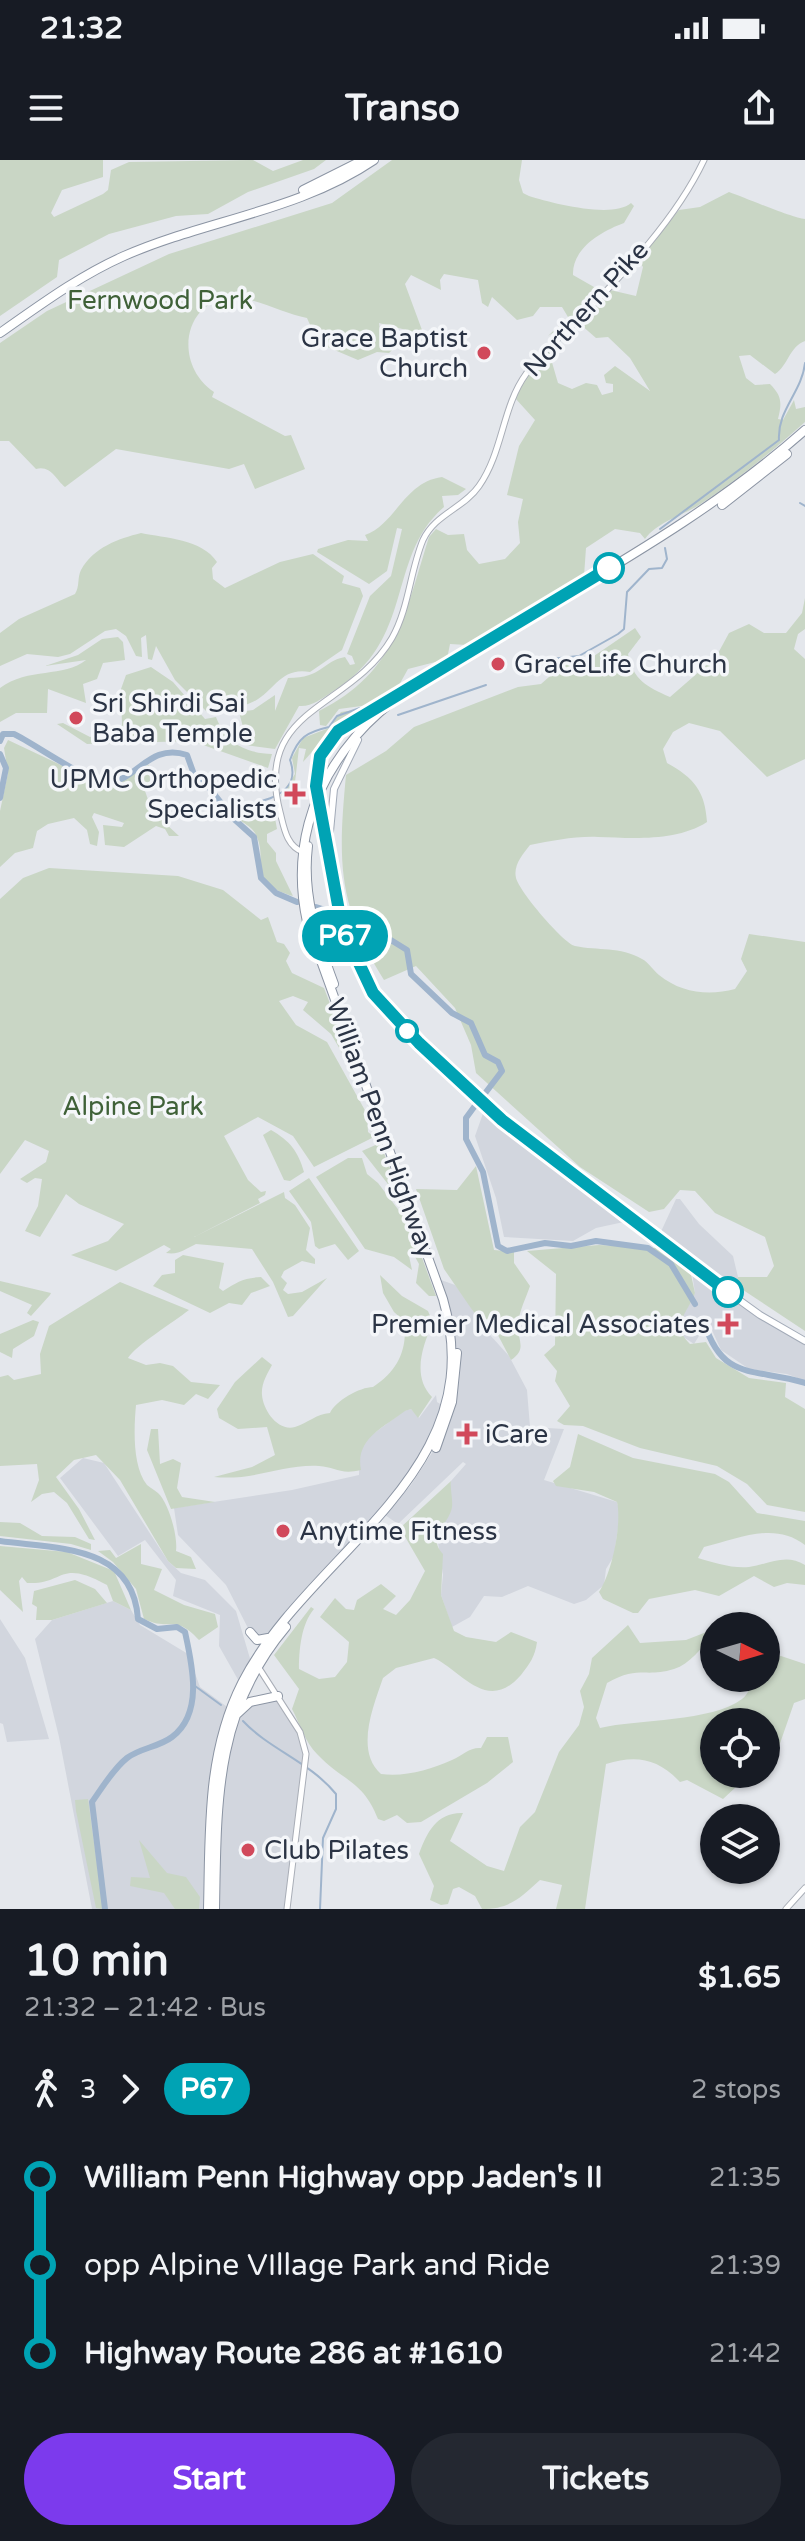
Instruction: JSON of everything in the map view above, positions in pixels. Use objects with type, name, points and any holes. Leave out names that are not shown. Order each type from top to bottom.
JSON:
[{"type":"highway","points":[[0,330],[73,275],[125,250],[275,201],[326,181],[363,160]]},
{"type":"highway","points":[[0,330],[76,280],[125,255],[277,206],[328,186],[374,160]]},
{"type":"highway","name":"William Penn Highway","points":[[215,1909],[216,1857],[210,1808],[221,1736],[233,1701],[273,1635],[423,1460],[444,1412],[452,1361],[443,1299],[307,922],[301,884],[313,807],[344,751],[381,711],[419,684],[702,512],[805,430]]},
{"type":"highway","name":"William Penn Highway","points":[[207,1906],[220,1774],[234,1718],[255,1664],[427,1463],[449,1416],[457,1374],[456,1336],[447,1298],[316,935],[308,898],[305,853],[324,792],[358,740],[412,693],[720,506],[805,437]]},
{"type":"highway","points":[[250,1632],[259,1640],[273,1635]]},
{"type":"highway","points":[[234,1718],[248,1703],[278,1696]]},
{"type":"main road","name":"Northern Pike","points":[[305,853],[290,843],[276,796],[275,763],[286,736],[301,717],[350,685],[386,648],[398,626],[424,539],[437,521],[471,496],[483,481],[512,398],[527,372],[597,301],[673,212],[704,160]]},
{"type":"main road","points":[[419,684],[335,734],[319,760],[317,789],[344,926],[373,993],[397,1022],[502,1120],[760,1315],[805,1341]]},
{"type":"main road","points":[[344,926],[330,852],[328,823],[336,783],[358,740]]},
{"type":"main road","points":[[316,935],[344,926]]},
{"type":"main road","points":[[322,951],[330,931]]},
{"type":"main road","points":[[255,1664],[300,1732],[306,1758],[287,1909]]},
{"type":"main road","points":[[786,1909],[805,1888]]},
{"type":"shaded area","points":[[486,1105],[633,1220],[596,1228],[573,1241],[504,1237],[496,1198],[475,1136]]},
{"type":"shaded area","points":[[676,1199],[680,1199],[699,1224],[733,1256],[738,1277],[729,1292],[805,1341],[805,1381],[787,1374],[749,1369],[721,1350],[711,1328],[702,1331],[694,1344],[682,1336],[679,1327],[682,1316],[695,1293],[691,1266],[658,1238]]},
{"type":"shaded area","points":[[441,1280],[455,1285],[481,1325],[509,1356],[527,1390],[530,1427],[564,1429],[544,1480],[617,1502],[620,1514],[614,1556],[606,1569],[604,1585],[586,1600],[574,1604],[528,1586],[502,1597],[484,1596],[470,1617],[452,1627],[441,1595],[443,1575],[437,1536],[443,1525],[451,1481],[466,1464],[463,1462],[398,1524],[385,1515],[411,1485],[437,1445],[457,1354],[453,1321]]},
{"type":"shaded area","points":[[436,1395],[437,1402],[445,1407],[423,1460],[265,1640],[250,1632],[226,1585],[178,1535],[174,1508],[292,1490],[359,1475],[360,1448],[365,1440],[404,1411],[411,1409],[419,1418]]},
{"type":"shaded area","points":[[83,1458],[104,1463],[168,1561],[181,1573],[205,1580],[236,1611],[251,1662],[241,1685],[219,1646],[220,1615],[173,1596],[176,1580],[145,1540],[118,1556],[60,1478]]},
{"type":"shaded area","points":[[113,1601],[131,1610],[140,1625],[188,1654],[200,1687],[230,1709],[206,1909],[92,1909],[59,1737],[35,1639],[52,1620]]},
{"type":"shaded area","points":[[0,1619],[25,1658],[49,1739],[7,1742],[3,1724],[0,1723]]},
{"type":"shaded area","points":[[278,1696],[305,1746],[287,1909],[215,1909],[218,1792],[240,1710]]},
{"type":"green space","points":[[0,160],[103,160],[103,177],[62,190],[51,213],[54,217],[103,194],[108,190],[111,170],[129,162],[253,160],[273,171],[303,160],[326,160],[314,169],[248,192],[208,214],[176,216],[109,234],[59,260],[57,277],[0,316]]},
{"type":"green space","name":"Fernwood Park","points":[[392,160],[522,160],[519,180],[523,193],[529,196],[597,210],[622,208],[631,203],[634,206],[624,223],[590,242],[574,265],[573,275],[601,291],[568,323],[548,336],[568,317],[562,307],[540,307],[533,316],[517,320],[492,297],[488,307],[482,303],[478,280],[444,274],[440,280],[441,290],[411,275],[405,284],[422,330],[418,333],[379,323],[380,331],[391,339],[395,347],[389,353],[377,352],[358,360],[318,343],[307,318],[243,299],[218,300],[195,319],[190,333],[192,365],[201,380],[214,392],[212,397],[285,436],[291,435],[305,469],[255,489],[244,464],[229,469],[116,449],[65,487],[46,469],[36,469],[9,441],[0,441],[0,343],[47,311],[169,254],[332,203]]},
{"type":"green space","points":[[729,192],[805,219],[805,341],[795,348],[775,374],[750,355],[739,356],[746,378],[755,385],[770,384],[777,392],[780,404],[778,419],[783,420],[794,400],[796,409],[805,407],[805,422],[768,454],[695,508],[671,519],[645,539],[640,533],[615,529],[586,548],[584,576],[481,640],[467,645],[450,644],[447,659],[408,669],[398,687],[369,705],[339,709],[326,726],[320,725],[319,711],[366,678],[382,659],[404,615],[429,537],[436,529],[448,535],[464,534],[467,550],[479,564],[505,559],[520,543],[518,522],[523,499],[507,495],[519,446],[535,420],[515,398],[524,381],[556,344],[551,359],[558,383],[572,389],[586,383],[597,385],[602,395],[613,392],[613,384],[606,383],[604,375],[615,366],[650,391],[630,358],[608,337],[596,338],[580,324],[610,290],[636,296],[643,267],[637,259],[679,210],[700,207]]},
{"type":"green space","points":[[442,477],[466,489],[458,495],[442,496],[444,507],[426,527],[414,550],[389,624],[377,648],[359,671],[320,700],[299,706],[275,749],[245,745],[232,737],[238,729],[248,730],[243,727],[239,712],[253,710],[275,695],[275,711],[288,678],[308,675],[345,657],[350,665],[355,664],[352,656],[347,654],[370,596],[391,576],[402,529],[397,528],[387,571],[369,584],[317,552],[318,549],[348,540],[368,541],[365,535],[384,522],[418,487]]},
{"type":"green space","points":[[141,533],[202,548],[217,562],[212,568],[213,579],[225,588],[280,562],[313,554],[344,576],[342,583],[360,588],[363,596],[342,650],[310,672],[299,671],[283,678],[255,701],[209,714],[175,680],[156,646],[152,660],[148,659],[146,635],[141,638],[142,657],[136,656],[126,636],[116,629],[105,631],[70,654],[58,657],[27,654],[0,666],[0,633],[19,619],[75,594],[81,570],[93,555],[115,541]]},
{"type":"green space","points":[[805,598],[805,629],[798,634],[794,649],[805,659],[805,759],[767,777],[720,731],[689,723],[673,732],[663,749],[667,763],[691,780],[701,794],[707,822],[668,836],[581,837],[530,845],[519,860],[515,873],[519,885],[533,904],[569,943],[634,955],[668,981],[686,989],[715,992],[735,989],[747,971],[741,959],[749,934],[805,942],[805,1331],[734,1284],[738,1277],[767,1277],[774,1266],[765,1237],[715,1213],[695,1191],[680,1190],[664,1209],[649,1212],[580,1167],[476,1073],[471,1045],[455,1008],[416,966],[384,980],[357,928],[349,904],[344,881],[342,833],[346,775],[386,751],[414,727],[518,687],[541,684],[565,663],[594,656],[635,628],[641,637],[628,654],[633,670],[648,686],[670,697],[716,657],[729,633],[749,624],[764,633],[786,633],[802,613]]},
{"type":"green space","points":[[118,637],[123,642],[125,660],[103,663],[97,679],[83,684],[86,703],[48,689],[47,713],[16,713],[0,722],[0,688],[22,677],[77,666],[86,660],[45,666],[78,655],[102,639]]},
{"type":"green space","points":[[151,667],[173,682],[205,719],[216,717],[231,740],[245,749],[272,754],[268,768],[192,741],[87,744],[57,724],[63,723],[90,737],[122,725],[121,689],[126,675]]},
{"type":"green space","points":[[341,712],[356,713],[327,735],[303,762],[306,749],[299,748],[295,782],[283,797],[281,795],[295,774],[292,758],[303,738],[329,728]]},
{"type":"green space","points":[[8,740],[99,783],[118,784],[146,764],[149,765],[150,781],[145,791],[152,811],[179,836],[169,836],[165,829],[156,826],[124,847],[105,845],[103,825],[122,827],[124,823],[94,813],[92,817],[99,832],[97,846],[90,844],[87,830],[74,818],[48,824],[37,831],[33,848],[15,853],[0,867],[0,811],[8,773],[4,748]]},
{"type":"green space","points":[[272,802],[277,829],[267,834],[267,842],[276,853],[276,861],[293,896],[269,884],[261,870],[256,835],[229,808]]},
{"type":"green space","name":"Alpine Park","points":[[49,868],[178,876],[223,890],[261,920],[268,917],[277,942],[284,944],[290,953],[286,961],[292,973],[324,988],[362,1087],[331,1034],[303,1010],[308,1002],[293,996],[279,1001],[296,1025],[327,1042],[367,1114],[368,1132],[374,1137],[314,1167],[293,1136],[258,1117],[224,1136],[248,1180],[261,1192],[266,1191],[265,1195],[258,1199],[260,1203],[194,1237],[284,1192],[285,1198],[295,1205],[310,1228],[306,1250],[315,1259],[315,1264],[302,1261],[284,1271],[281,1277],[287,1283],[283,1290],[288,1294],[302,1292],[327,1278],[293,1316],[288,1317],[273,1282],[252,1249],[196,1244],[182,1251],[166,1253],[171,1249],[164,1245],[116,1271],[71,1255],[108,1241],[124,1224],[79,1204],[66,1194],[40,1237],[25,1231],[38,1206],[42,1179],[35,1178],[27,1183],[20,1179],[46,1162],[49,1151],[25,1140],[0,1174],[0,899],[23,878]]},
{"type":"green space","points":[[271,1130],[292,1147],[302,1165],[304,1172],[290,1181],[284,1180],[263,1135]]},
{"type":"green space","points":[[380,1143],[400,1194],[402,1202],[362,1151]]},
{"type":"green space","points":[[348,1158],[362,1158],[367,1174],[378,1183],[410,1225],[436,1296],[429,1296],[416,1283],[419,1264],[414,1255],[409,1256],[412,1270],[394,1257],[365,1249],[316,1177]]},
{"type":"green space","points":[[476,1166],[494,1250],[514,1252],[514,1263],[530,1286],[519,1320],[519,1352],[511,1360],[490,1320],[477,1317],[444,1269],[416,1189],[457,1190]]},
{"type":"green space","points":[[309,1178],[359,1251],[348,1260],[335,1244],[319,1249],[315,1246],[311,1222],[289,1191]]},
{"type":"green space","points":[[599,1245],[657,1248],[690,1270],[695,1293],[682,1318],[684,1337],[690,1344],[706,1342],[716,1358],[749,1378],[786,1383],[785,1397],[805,1409],[805,1512],[767,1505],[747,1484],[717,1466],[640,1448],[583,1426],[564,1425],[557,1421],[570,1406],[555,1381],[557,1371],[544,1355],[555,1345],[556,1274],[527,1251]]},
{"type":"green space","points":[[183,1255],[224,1263],[219,1288],[223,1291],[240,1281],[261,1277],[270,1286],[251,1293],[242,1305],[229,1303],[210,1313],[153,1286],[162,1275],[175,1273],[175,1260]]},
{"type":"green space","points":[[380,1275],[402,1296],[428,1311],[433,1323],[421,1361],[422,1380],[432,1397],[418,1418],[411,1409],[405,1411],[372,1435],[362,1450],[361,1470],[348,1472],[306,1466],[242,1477],[214,1477],[252,1467],[275,1455],[267,1427],[238,1429],[219,1418],[217,1409],[235,1382],[262,1357],[272,1365],[262,1387],[265,1407],[277,1423],[289,1428],[330,1413],[348,1396],[373,1387],[389,1374],[403,1350],[405,1331],[404,1321],[394,1312],[383,1293]]},
{"type":"green space","points":[[0,1281],[51,1293],[31,1316],[27,1313],[32,1305],[0,1291]]},
{"type":"green space","points":[[120,1282],[189,1310],[128,1358],[146,1365],[160,1363],[173,1366],[191,1382],[220,1385],[208,1399],[196,1394],[184,1405],[162,1400],[136,1405],[136,1457],[142,1477],[166,1504],[174,1529],[176,1551],[191,1557],[196,1569],[176,1568],[168,1561],[120,1480],[96,1455],[74,1460],[56,1477],[79,1509],[95,1540],[89,1539],[67,1503],[54,1492],[42,1494],[31,1502],[39,1480],[37,1464],[0,1466],[0,1377],[8,1375],[14,1380],[41,1374],[40,1354],[49,1326]]},
{"type":"green space","points":[[33,1320],[39,1322],[34,1336],[13,1349],[12,1358],[0,1352],[0,1334]]},
{"type":"green space","points":[[151,1429],[158,1429],[160,1464],[173,1459],[181,1463],[177,1488],[182,1497],[215,1502],[171,1509],[147,1450]]},
{"type":"green space","points":[[578,1434],[633,1458],[715,1474],[729,1482],[757,1513],[805,1521],[805,1545],[781,1534],[756,1534],[704,1547],[698,1558],[743,1567],[791,1560],[805,1565],[805,1585],[787,1583],[774,1587],[754,1576],[719,1596],[695,1590],[649,1599],[638,1613],[603,1599],[599,1592],[615,1548],[617,1502],[594,1492],[556,1486],[553,1481],[570,1467]]},
{"type":"green space","points":[[451,1481],[452,1507],[437,1542],[443,1554],[441,1595],[454,1631],[466,1637],[496,1642],[511,1632],[537,1642],[532,1660],[521,1675],[509,1686],[497,1691],[475,1686],[434,1658],[396,1668],[383,1678],[368,1728],[369,1753],[381,1774],[408,1774],[435,1767],[481,1748],[487,1737],[508,1737],[513,1762],[487,1783],[421,1822],[407,1823],[397,1815],[384,1821],[378,1819],[359,1788],[326,1763],[309,1744],[292,1709],[299,1689],[274,1655],[311,1607],[314,1609],[306,1622],[302,1638],[299,1669],[319,1679],[335,1677],[347,1662],[349,1642],[320,1617],[335,1598],[346,1609],[354,1610],[357,1600],[381,1584],[396,1596],[383,1609],[396,1615],[410,1600],[425,1571],[400,1528]]},
{"type":"green space","points":[[0,1522],[20,1523],[42,1536],[75,1537],[91,1544],[91,1550],[71,1544],[0,1536]]},
{"type":"green space","points":[[141,1544],[141,1564],[162,1569],[154,1590],[184,1605],[215,1614],[218,1627],[199,1640],[184,1627],[144,1619],[136,1589],[113,1562],[98,1551],[110,1550],[116,1558]]},
{"type":"green space","points":[[0,1546],[67,1552],[114,1571],[131,1610],[113,1601],[107,1585],[91,1577],[70,1573],[39,1583],[27,1583],[22,1577],[19,1581],[23,1612],[0,1590]]},
{"type":"green space","points":[[75,1580],[95,1589],[107,1603],[52,1620],[36,1620],[37,1607],[32,1604],[34,1591]]},
{"type":"green space","points":[[628,1625],[640,1643],[686,1640],[700,1635],[700,1649],[680,1667],[627,1674],[607,1683],[596,1718],[600,1728],[700,1715],[700,1787],[687,1780],[680,1782],[663,1768],[646,1761],[637,1759],[606,1764],[585,1909],[556,1909],[562,1885],[540,1880],[520,1897],[500,1907],[482,1909],[475,1896],[459,1887],[453,1889],[448,1904],[441,1905],[430,1900],[434,1886],[419,1854],[434,1825],[446,1816],[463,1813],[450,1841],[487,1866],[504,1871],[520,1827],[535,1812],[559,1752],[579,1725],[584,1707],[580,1691],[589,1674],[592,1658]]},
{"type":"green space","points":[[781,1656],[805,1664],[805,1699],[794,1703],[780,1743],[780,1708],[723,1708],[748,1692],[780,1692]]},
{"type":"green space","points":[[702,1788],[735,1788],[723,1799]]},
{"type":"green space","points":[[88,1799],[103,1909],[96,1908],[76,1811],[75,1800]]},
{"type":"green space","points":[[139,1840],[167,1873],[186,1877],[200,1897],[199,1909],[175,1909],[164,1893],[130,1886],[131,1877],[150,1878]]},
{"type":"waterway","points":[[660,529],[779,440],[782,419],[805,363]]},
{"type":"waterway","points":[[800,503],[805,506]]},
{"type":"waterway","points":[[520,666],[540,660],[579,656],[618,634],[624,629],[627,592],[649,569],[662,568],[667,559],[665,548]]},
{"type":"waterway","points":[[398,715],[486,685]]},
{"type":"waterway","points":[[219,802],[257,802],[281,792],[289,784],[292,774],[290,760],[300,741],[315,731],[329,727],[337,716],[360,708]]},
{"type":"waterway","points":[[0,741],[3,734],[14,734],[87,776],[108,782],[127,776],[163,754],[174,752],[187,755],[196,780],[207,785],[234,819],[254,837],[261,878],[276,893],[297,902]]},
{"type":"waterway","points":[[0,754],[6,768],[0,798]]},
{"type":"waterway","points":[[316,907],[329,911]]},
{"type":"waterway","points":[[352,916],[407,950],[411,974],[452,1013],[471,1023],[485,1055],[498,1062],[502,1071],[483,1096]]},
{"type":"waterway","points":[[477,1103],[466,1118],[466,1139],[483,1172],[498,1246],[507,1251],[545,1243],[571,1246],[596,1241],[648,1248],[671,1264],[695,1304]]},
{"type":"waterway","points":[[704,1322],[712,1341],[731,1364],[756,1373],[805,1383]]},
{"type":"waterway","points":[[0,1541],[67,1549],[107,1563],[122,1576],[133,1594],[138,1619],[157,1629],[177,1627],[185,1632],[193,1688],[189,1715],[172,1737],[127,1758],[112,1773],[92,1802],[105,1909]]},
{"type":"waterway","points":[[195,1686],[221,1705]]},
{"type":"waterway","points":[[243,1721],[314,1773],[336,1794],[336,1809],[323,1838],[320,1909]]},
{"type":"bus line","name":"P67","points":[[609,568],[338,731],[320,756],[316,773],[317,789],[344,934],[362,976],[385,1008],[502,1120],[728,1292]]},
{"type":"place","name":"Grace Baptist Church","points":[[484,353]]},
{"type":"place","name":"GraceLife Church","points":[[498,664]]},
{"type":"place","name":"Sri Shirdi Sai Baba Temple","points":[[76,718]]},
{"type":"place","name":"UPMC Orthopedic Specialists","points":[[295,794]]},
{"type":"place","name":"Premier Medical Associates","points":[[728,1324]]},
{"type":"place","name":"iCare","points":[[467,1434]]},
{"type":"place","name":"Anytime Fitness","points":[[283,1531]]},
{"type":"place","name":"Club Pilates","points":[[248,1850]]}]
